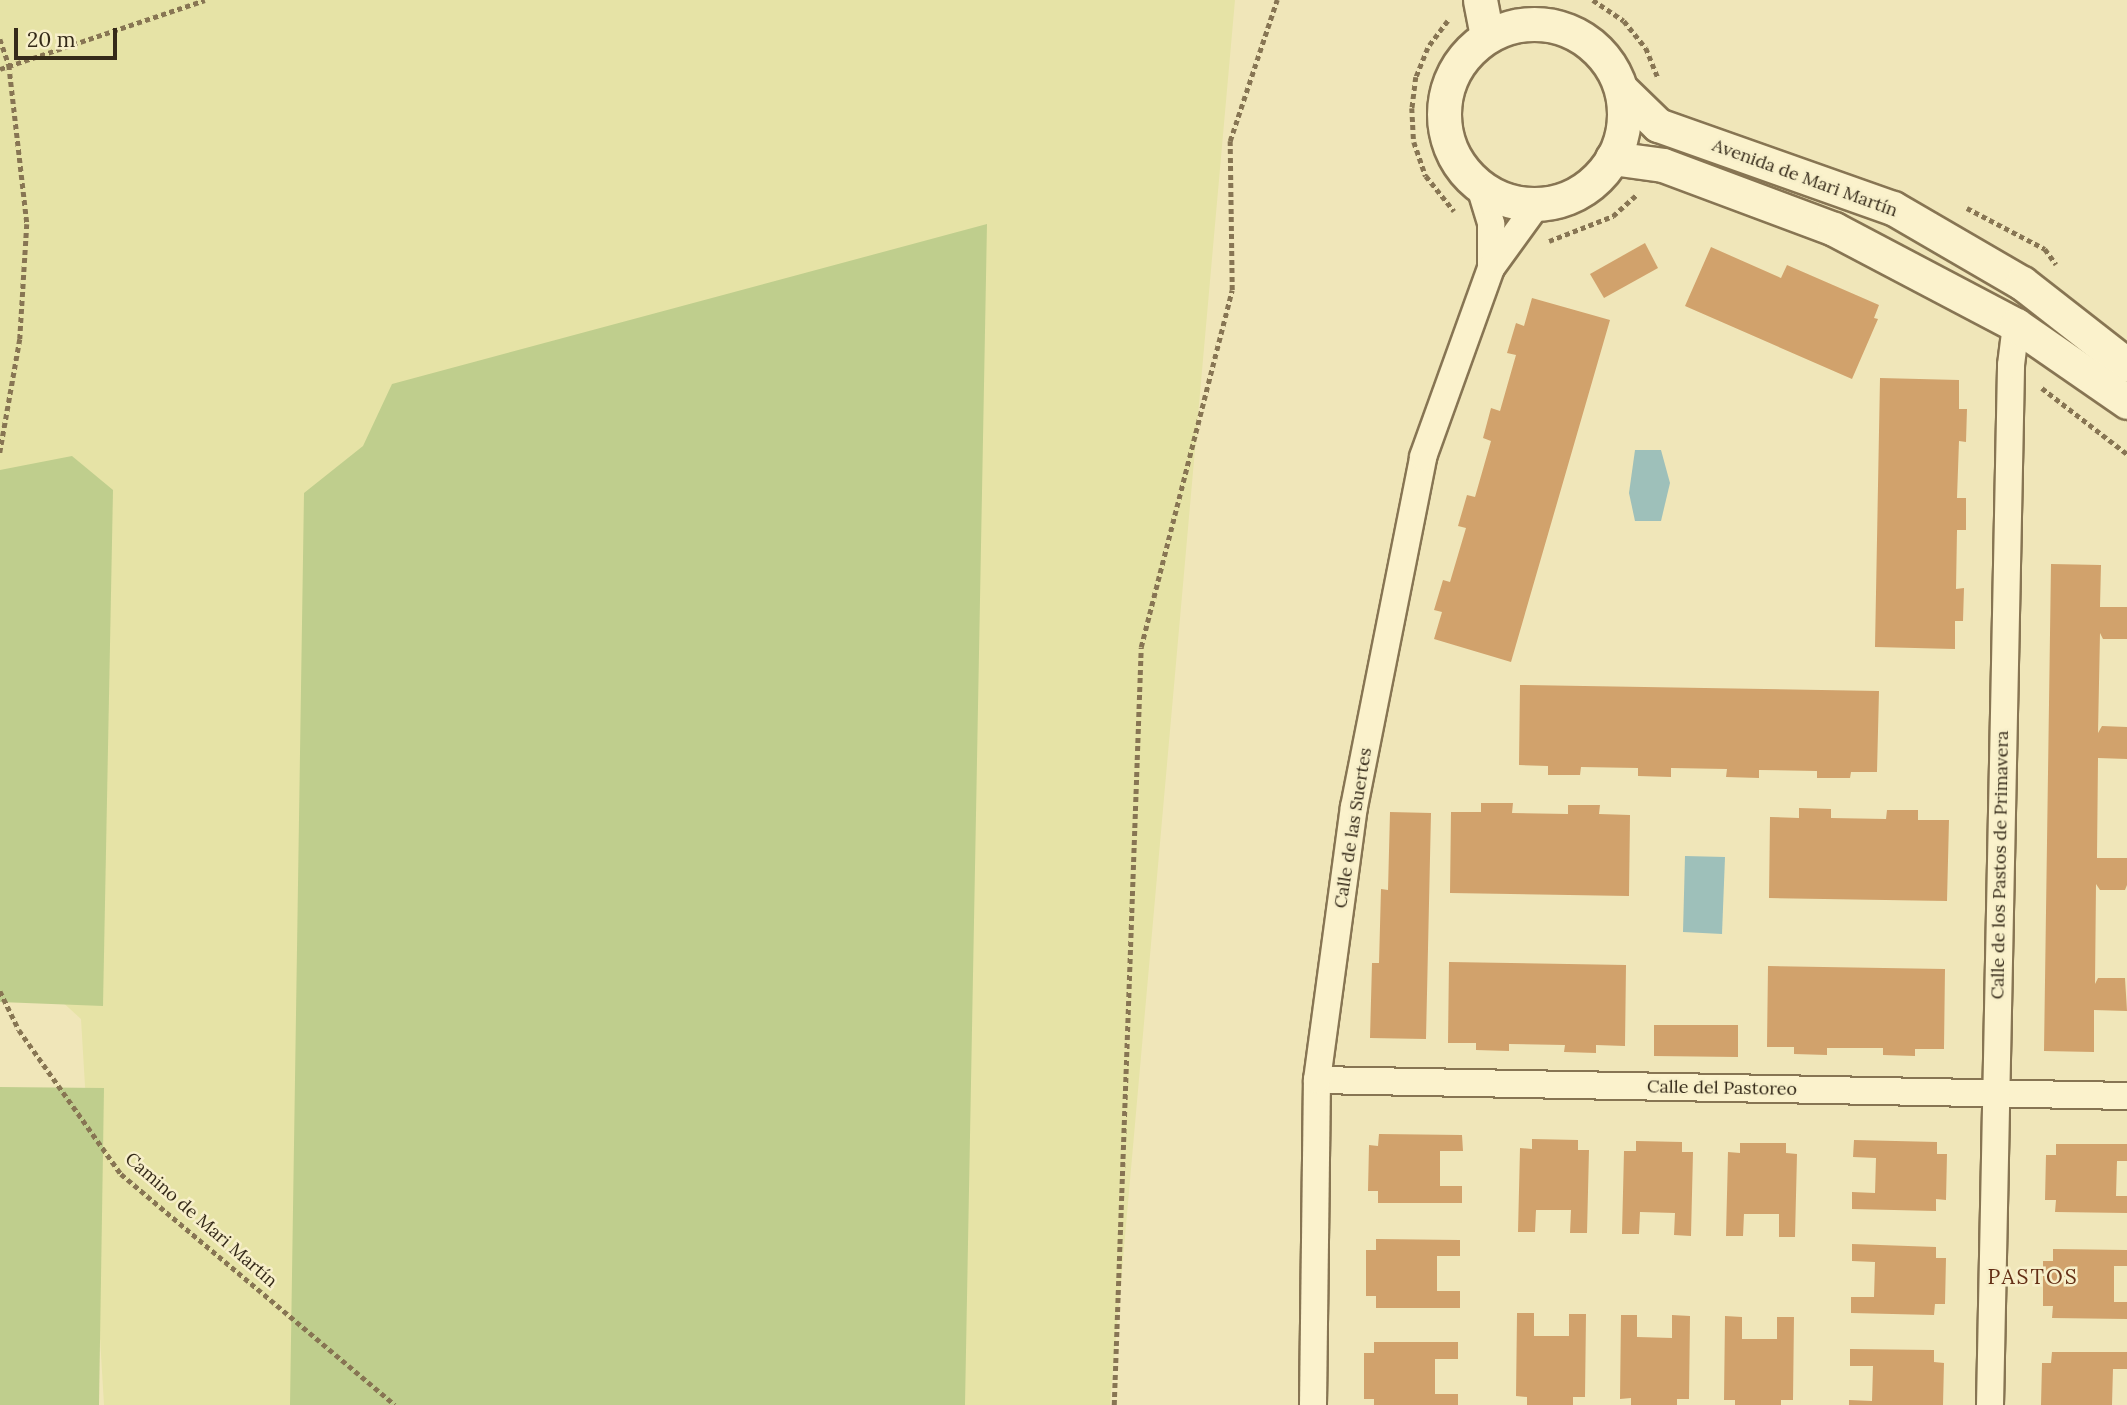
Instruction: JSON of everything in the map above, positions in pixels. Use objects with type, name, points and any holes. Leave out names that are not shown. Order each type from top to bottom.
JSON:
[{"type":"street","points":[[1480,0],[1487,36]]},
{"type":"street","points":[[1543,12],[1591,43],[1612,67],[1622,90],[1625,121],[1612,158],[1585,189],[1536,206],[1506,200],[1480,187],[1458,164],[1443,116],[1448,84],[1464,57],[1487,36],[1543,12]]},
{"type":"street","name":"Avenida de Mari Martín","points":[[1622,90],[1658,125],[1894,208],[2022,283],[2127,365]]},
{"type":"street","points":[[1612,158],[1663,165],[1834,229],[2016,325],[2127,402]]},
{"type":"street","points":[[1480,187],[1491,224],[1491,268]]},
{"type":"street","points":[[1491,268],[1536,206]]},
{"type":"street","name":"Calle de las Suertes","points":[[1313,1405],[1317,1080],[1354,807],[1423,457],[1491,268]]},
{"type":"street","name":"Calle de los Pastos de Primavera","points":[[1990,1405],[2011,365],[2016,325]]},
{"type":"street","name":"Calle del Pastoreo","points":[[1317,1080],[2127,1096]]},
{"type":"path","points":[[0,69],[205,0]]},
{"type":"path","points":[[1114,1405],[1141,647],[1232,290],[1230,141],[1277,0]]},
{"type":"path","points":[[1449,12],[1448,24],[1428,48],[1416,77],[1412,119],[1414,142],[1426,176],[1463,223]]},
{"type":"path","points":[[0,40],[9,65],[27,224],[20,339],[0,453]]},
{"type":"path","points":[[1546,242],[1613,216],[1637,194],[1646,196]]},
{"type":"path","points":[[2011,365],[2127,454]]},
{"type":"path","name":"Camino de Mari Martín","points":[[0,991],[19,1030],[121,1174],[395,1405]]},
{"type":"shaded area","points":[[0,0],[1235,0],[1110,1405],[104,1405],[81,1019],[0,945]]},
{"type":"green space","points":[[987,224],[965,1405],[290,1405],[304,493],[363,446],[392,384]]},
{"type":"green space","points":[[72,456],[113,490],[103,1006],[0,1002],[0,470]]},
{"type":"green space","points":[[0,1087],[104,1088],[99,1405],[0,1405]]},
{"type":"water","points":[[1635,450],[1661,450],[1670,483],[1661,521],[1635,521],[1629,493]]},
{"type":"water","points":[[1685,856],[1725,857],[1722,934],[1683,932]]},
{"type":"building","points":[[1645,243],[1658,268],[1604,298],[1590,274]]},
{"type":"building","points":[[1711,247],[1781,278],[1787,265],[1879,305],[1874,318],[1878,319],[1852,379],[1685,306]]},
{"type":"building","points":[[1532,298],[1610,320],[1511,662],[1434,639],[1442,612],[1434,610],[1443,580],[1450,582],[1466,528],[1458,526],[1467,495],[1475,497],[1491,441],[1483,438],[1491,408],[1500,411],[1516,355],[1507,353],[1516,323],[1524,326]]},
{"type":"building","points":[[1880,378],[1959,380],[1959,409],[1967,409],[1966,442],[1959,441],[1957,498],[1966,498],[1966,530],[1957,530],[1956,589],[1964,588],[1963,621],[1955,621],[1955,649],[1875,647]]},
{"type":"building","points":[[2051,564],[2101,565],[2100,607],[2127,607],[2127,639],[2103,639],[2100,633],[2098,733],[2102,726],[2127,727],[2127,759],[2098,758],[2097,858],[2127,858],[2127,885],[2125,890],[2100,890],[2096,884],[2095,984],[2098,978],[2125,978],[2127,1011],[2094,1010],[2094,1052],[2044,1051]]},
{"type":"building","points":[[1520,685],[1879,691],[1877,772],[1851,772],[1850,778],[1817,778],[1817,771],[1759,770],[1759,778],[1726,777],[1727,769],[1671,768],[1671,777],[1638,776],[1638,768],[1581,767],[1580,775],[1548,775],[1548,766],[1519,765]]},
{"type":"building","points":[[1481,803],[1513,803],[1512,813],[1568,814],[1568,805],[1600,805],[1599,814],[1630,815],[1629,896],[1450,893],[1451,812],[1481,812]]},
{"type":"building","points":[[1799,808],[1831,809],[1831,818],[1886,819],[1887,810],[1918,810],[1918,820],[1949,820],[1947,901],[1769,898],[1770,817],[1799,818]]},
{"type":"building","points":[[1390,812],[1431,813],[1426,1039],[1370,1038],[1372,963],[1379,963],[1381,889],[1388,890]]},
{"type":"building","points":[[1449,962],[1626,965],[1625,1046],[1596,1045],[1596,1053],[1564,1052],[1565,1045],[1509,1044],[1509,1051],[1476,1050],[1476,1043],[1448,1043]]},
{"type":"building","points":[[1768,966],[1945,969],[1944,1049],[1915,1049],[1915,1056],[1883,1055],[1883,1048],[1827,1048],[1827,1055],[1794,1054],[1794,1047],[1767,1047]]},
{"type":"building","points":[[1654,1025],[1738,1025],[1738,1057],[1654,1056]]},
{"type":"building","points":[[1379,1134],[1462,1135],[1463,1151],[1440,1151],[1440,1186],[1462,1186],[1462,1203],[1378,1203],[1378,1191],[1368,1191],[1369,1145],[1378,1146]]},
{"type":"building","points":[[1532,1139],[1578,1140],[1578,1150],[1589,1150],[1587,1233],[1570,1233],[1571,1210],[1536,1210],[1535,1232],[1518,1232],[1520,1148],[1532,1149]]},
{"type":"building","points":[[1854,1140],[1937,1142],[1937,1154],[1947,1154],[1946,1200],[1936,1199],[1936,1211],[1852,1209],[1852,1192],[1875,1193],[1876,1158],[1853,1157]]},
{"type":"building","points":[[1636,1141],[1682,1142],[1682,1152],[1693,1152],[1691,1236],[1674,1235],[1675,1213],[1640,1212],[1639,1234],[1622,1234],[1624,1151],[1636,1151]]},
{"type":"building","points":[[1740,1143],[1786,1143],[1786,1153],[1797,1154],[1795,1237],[1779,1237],[1779,1214],[1744,1214],[1743,1236],[1726,1236],[1728,1152],[1740,1153]]},
{"type":"building","points":[[2056,1144],[2127,1144],[2127,1161],[2117,1161],[2116,1196],[2127,1196],[2127,1213],[2055,1212],[2056,1200],[2045,1200],[2046,1155],[2056,1155]]},
{"type":"building","points":[[1376,1239],[1460,1240],[1460,1256],[1437,1256],[1437,1291],[1460,1291],[1460,1308],[1376,1308],[1376,1296],[1366,1296],[1366,1250],[1376,1250]]},
{"type":"building","points":[[1852,1244],[1936,1247],[1936,1258],[1946,1258],[1945,1304],[1935,1304],[1934,1315],[1851,1313],[1851,1297],[1874,1297],[1875,1262],[1852,1261]]},
{"type":"building","points":[[2053,1249],[2127,1250],[2127,1266],[2114,1266],[2114,1302],[2127,1302],[2127,1319],[2052,1318],[2053,1306],[2043,1306],[2043,1261],[2053,1261]]},
{"type":"building","points":[[1517,1313],[1534,1313],[1534,1336],[1569,1336],[1569,1314],[1586,1314],[1585,1397],[1573,1397],[1573,1405],[1527,1405],[1527,1397],[1516,1396]]},
{"type":"building","points":[[1621,1315],[1637,1315],[1637,1337],[1672,1338],[1672,1315],[1690,1316],[1689,1399],[1677,1399],[1677,1405],[1631,1405],[1631,1398],[1620,1399]]},
{"type":"building","points":[[1725,1316],[1742,1317],[1742,1339],[1777,1339],[1777,1317],[1794,1317],[1793,1400],[1781,1400],[1781,1405],[1735,1405],[1735,1400],[1724,1400]]},
{"type":"building","points":[[1374,1342],[1458,1342],[1458,1359],[1435,1359],[1435,1394],[1458,1394],[1458,1405],[1374,1405],[1374,1399],[1364,1399],[1364,1353],[1374,1353]]},
{"type":"building","points":[[1850,1349],[1934,1350],[1934,1362],[1944,1363],[1943,1405],[1849,1405],[1849,1400],[1872,1401],[1873,1366],[1850,1366]]},
{"type":"building","points":[[2052,1352],[2127,1352],[2127,1369],[2113,1369],[2112,1405],[2041,1405],[2042,1363],[2051,1363]]},
{"type":"district","name":"PASTOS","points":[[2033,1277]]}]
